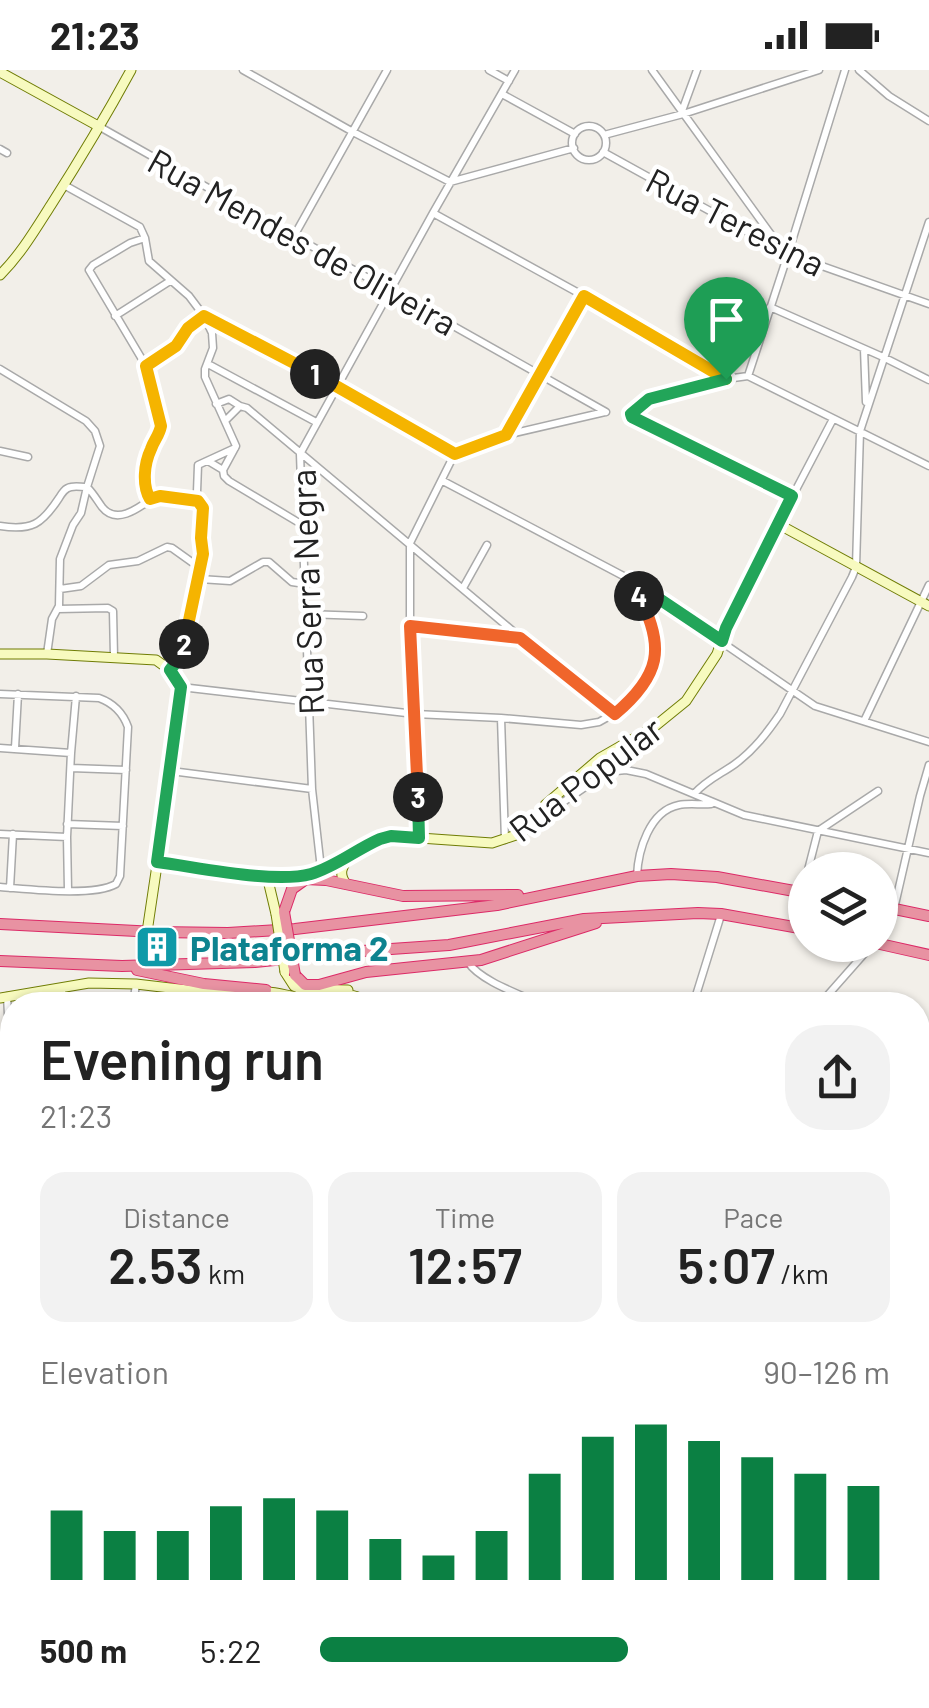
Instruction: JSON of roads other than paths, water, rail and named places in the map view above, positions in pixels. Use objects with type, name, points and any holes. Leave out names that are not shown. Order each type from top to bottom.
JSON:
[{"type":"highway","points":[[544,895],[403,896],[309,874],[292,888],[280,913],[288,974],[305,985],[318,985],[366,972],[481,960],[616,918]]},
{"type":"highway","points":[[0,924],[228,934],[295,930],[497,904],[638,876],[671,874],[717,877],[788,890]]},
{"type":"highway","points":[[898,910],[929,916]]},
{"type":"highway","points":[[0,964],[255,962],[450,945],[584,919],[698,912],[788,927]]},
{"type":"highway","points":[[898,948],[929,955]]},
{"type":"highway","points":[[122,966],[204,984],[268,991]]},
{"type":"street","points":[[0,275],[17,258],[64,185],[131,70]]},
{"type":"street","points":[[243,70],[450,182],[574,148]]},
{"type":"street","points":[[294,236],[387,70]]},
{"type":"street","points":[[489,70],[510,81]]},
{"type":"street","name":"Rua Serra Negra","points":[[309,874],[312,789],[300,454],[432,212],[515,70]]},
{"type":"street","points":[[652,70],[786,253]]},
{"type":"street","points":[[682,113],[697,70]]},
{"type":"street","points":[[604,136],[819,70]]},
{"type":"street","points":[[748,376],[846,70]]},
{"type":"street","points":[[859,70],[888,96],[929,120]]},
{"type":"street","name":"Rua Mendes de Oliveira","points":[[0,72],[606,412],[506,435]]},
{"type":"street","points":[[502,94],[575,134]]},
{"type":"street","points":[[593,126],[604,136],[603,152],[595,159],[584,159],[574,148],[575,134],[583,128],[593,126]]},
{"type":"street","name":"Rua Teresina","points":[[603,152],[786,253],[929,304]]},
{"type":"street","points":[[64,185],[140,227],[149,260],[189,296],[204,316],[214,341],[204,377],[236,448]]},
{"type":"street","points":[[432,212],[726,379]]},
{"type":"street","points":[[694,794],[766,736],[856,567],[860,431],[929,222]]},
{"type":"street","points":[[145,238],[130,243],[89,270],[146,366],[161,426],[146,468],[144,487],[150,499]]},
{"type":"street","points":[[115,316],[170,281]]},
{"type":"street","points":[[419,838],[410,543],[455,454],[506,435],[584,296]]},
{"type":"street","points":[[770,308],[929,380]]},
{"type":"street","points":[[146,366],[176,346],[188,328],[204,316]]},
{"type":"street","points":[[204,316],[336,385],[455,454]]},
{"type":"street","points":[[864,349],[867,411]]},
{"type":"street","points":[[208,364],[316,422]]},
{"type":"street","points":[[0,369],[86,421],[100,446],[81,513],[60,559],[58,609],[52,619],[47,654]]},
{"type":"street","points":[[792,496],[631,414],[649,399],[748,376],[929,466]]},
{"type":"street","points":[[216,404],[229,399],[247,408],[615,714]]},
{"type":"street","points":[[225,421],[240,406]]},
{"type":"street","points":[[833,419],[778,524],[925,604]]},
{"type":"street","points":[[170,670],[184,644],[203,554],[198,465],[236,448]]},
{"type":"street","points":[[236,448],[224,476],[301,524]]},
{"type":"street","points":[[0,452],[28,456]]},
{"type":"street","points":[[207,460],[224,470]]},
{"type":"street","points":[[442,481],[631,580],[826,711],[929,742]]},
{"type":"street","points":[[86,487],[105,512],[118,515],[160,496],[198,501]]},
{"type":"street","points":[[0,526],[32,526],[50,512],[68,488],[86,487]]},
{"type":"street","points":[[81,513],[100,504]]},
{"type":"street","name":"Rua Popular","points":[[157,862],[267,876],[309,874],[391,836],[492,843],[505,840],[539,819],[545,805],[600,758],[654,727],[686,701],[717,654],[778,524]]},
{"type":"street","points":[[462,588],[486,545]]},
{"type":"street","points":[[60,588],[81,586],[110,565],[138,562],[166,547],[200,568]]},
{"type":"street","points":[[199,579],[230,581],[269,562],[292,582],[305,584]]},
{"type":"street","points":[[181,687],[414,714],[581,725],[598,722],[628,703],[646,679],[656,653],[656,637],[631,580]]},
{"type":"street","points":[[864,720],[925,604],[929,586]]},
{"type":"street","points":[[58,609],[113,610],[114,657]]},
{"type":"street","points":[[306,614],[363,616]]},
{"type":"street","points":[[410,626],[520,638]]},
{"type":"street","points":[[0,654],[156,660],[170,670],[181,687],[147,932]]},
{"type":"street","points":[[0,694],[99,698],[110,701],[128,726],[120,876],[116,884],[101,890],[68,891],[0,887]]},
{"type":"street","points":[[15,748],[18,694]]},
{"type":"street","points":[[68,891],[66,837],[76,696]]},
{"type":"street","points":[[501,718],[505,840]]},
{"type":"street","points":[[0,748],[72,753]]},
{"type":"street","points":[[898,892],[929,766]]},
{"type":"street","points":[[70,768],[126,770]]},
{"type":"street","points":[[539,819],[607,772],[626,770],[646,774],[744,815],[929,854]]},
{"type":"street","points":[[171,771],[312,789]]},
{"type":"street","points":[[813,852],[818,831],[878,792]]},
{"type":"street","points":[[638,876],[644,839],[667,810],[677,805],[717,804]]},
{"type":"street","points":[[67,824],[123,826]]},
{"type":"street","points":[[0,834],[66,837]]},
{"type":"street","points":[[10,888],[13,834]]},
{"type":"street","points":[[346,884],[341,870],[353,852]]},
{"type":"street","points":[[267,876],[280,913]]},
{"type":"street","points":[[697,992],[722,914]]},
{"type":"street","points":[[468,962],[473,970],[510,992]]},
{"type":"street","points":[[830,992],[857,962]]},
{"type":"street","points":[[262,992],[283,982],[288,974]]},
{"type":"street","points":[[288,974],[294,986],[301,989],[352,992]]},
{"type":"street","points":[[30,992],[88,983],[136,984],[188,992]]},
{"type":"street","points":[[135,992],[136,984]]},
{"type":"street","points":[[62,986],[62,992]]},
{"type":"place","name":"Plataforma 2","points":[[157,947]]}]
